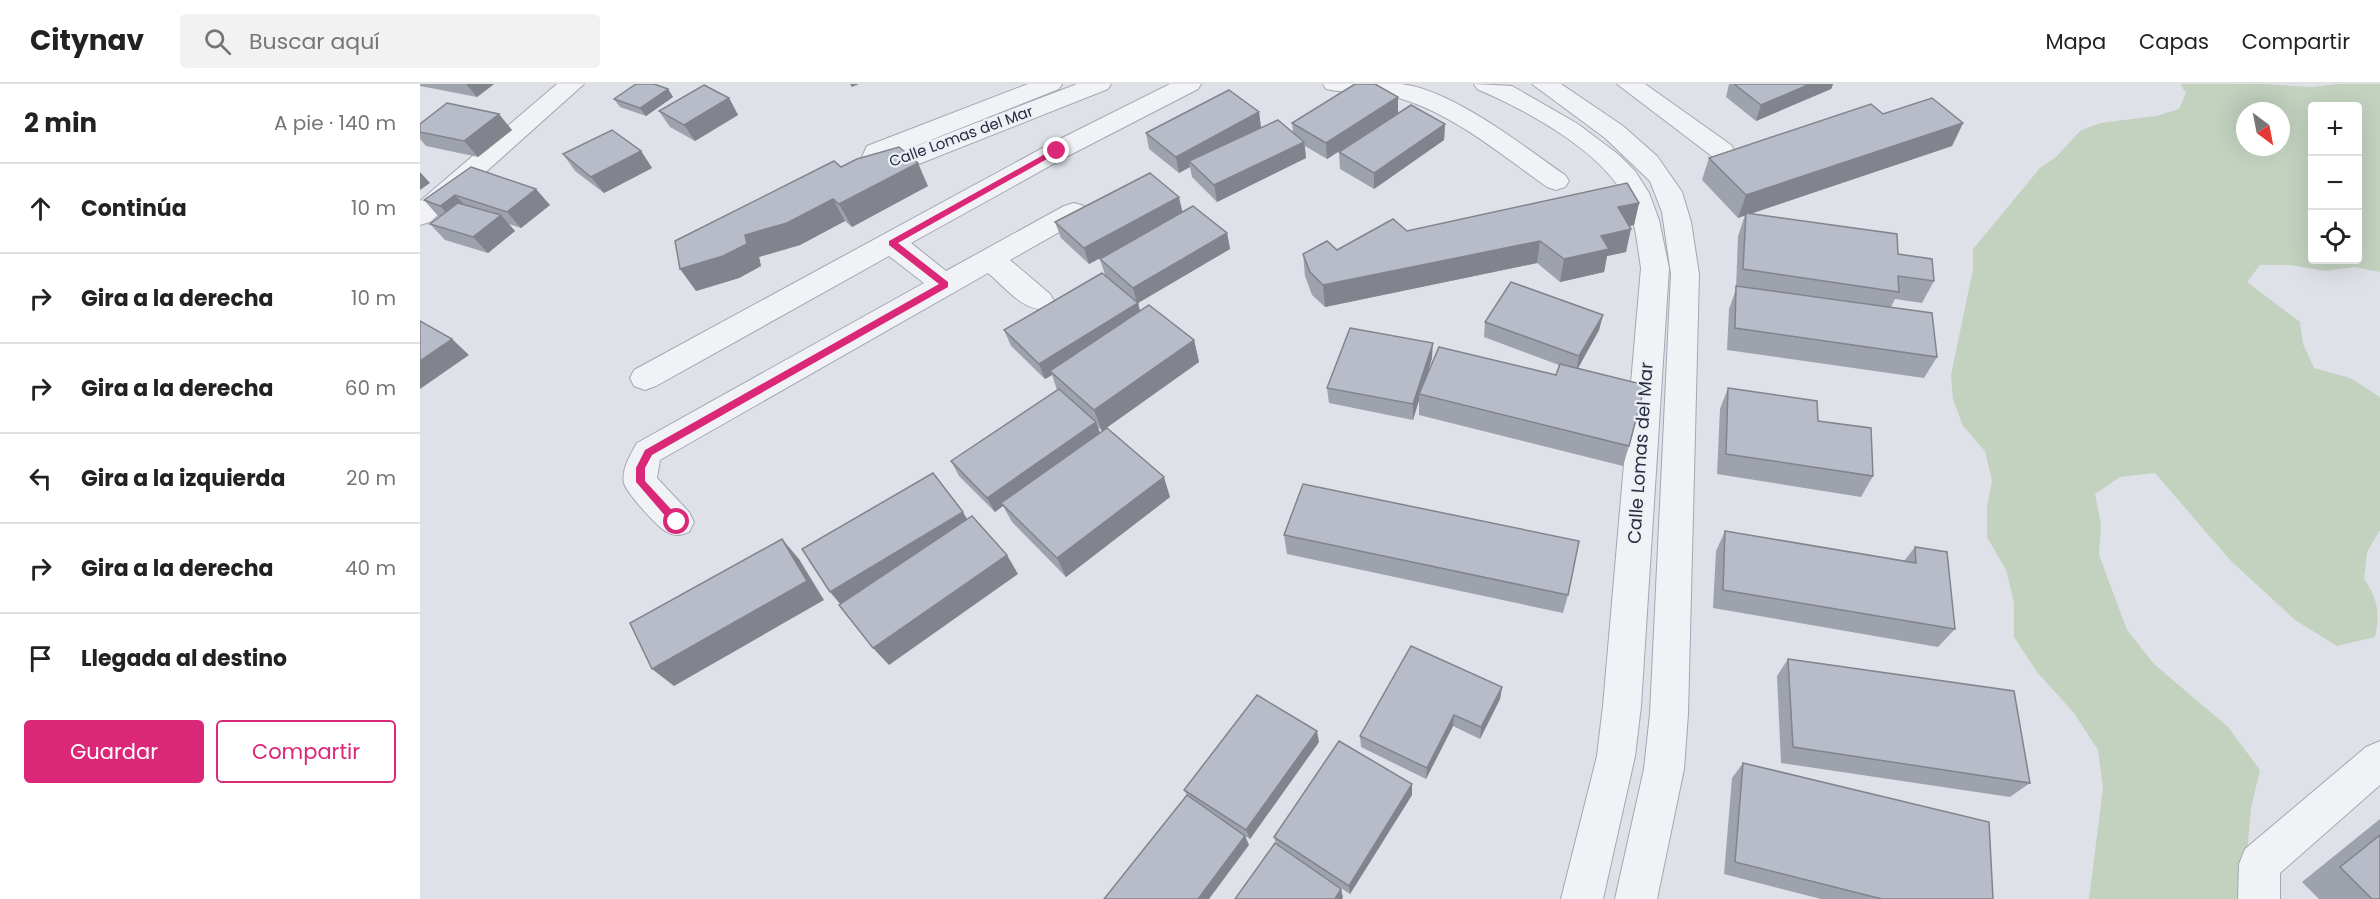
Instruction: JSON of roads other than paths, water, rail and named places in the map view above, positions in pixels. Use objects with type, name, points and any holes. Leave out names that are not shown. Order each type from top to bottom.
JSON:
[{"type":"street","points":[[420,216],[572,84]]},
{"type":"street","name":"Calle Lomas del Mar","points":[[1014,107],[1050,84]]},
{"type":"street","name":"Calle Lomas del Mar","points":[[1014,107],[1099,84]]},
{"type":"street","points":[[645,378],[1057,151],[1189,84]]},
{"type":"street","points":[[1335,84],[1398,90],[1423,99],[1459,117],[1556,181]]},
{"type":"street","name":"Calle Lomas del Mar","points":[[1486,84],[1556,94],[1648,161],[1669,190],[1678,220],[1684,274],[1669,714],[1664,769],[1636,899]]},
{"type":"street","points":[[1629,84],[1722,151]]},
{"type":"street","name":"Calle Lomas del Mar","points":[[1556,94],[1600,154],[1619,171],[1635,192],[1646,220],[1654,268],[1622,706],[1616,756],[1582,899]]},
{"type":"street","points":[[1014,107],[1057,151]]},
{"type":"street","points":[[677,522],[640,482],[641,468],[648,452],[1074,212]]},
{"type":"street","points":[[892,243],[945,285]]},
{"type":"street","points":[[990,260],[1040,301]]},
{"type":"street","points":[[2259,899],[2260,864],[2380,760]]}]
